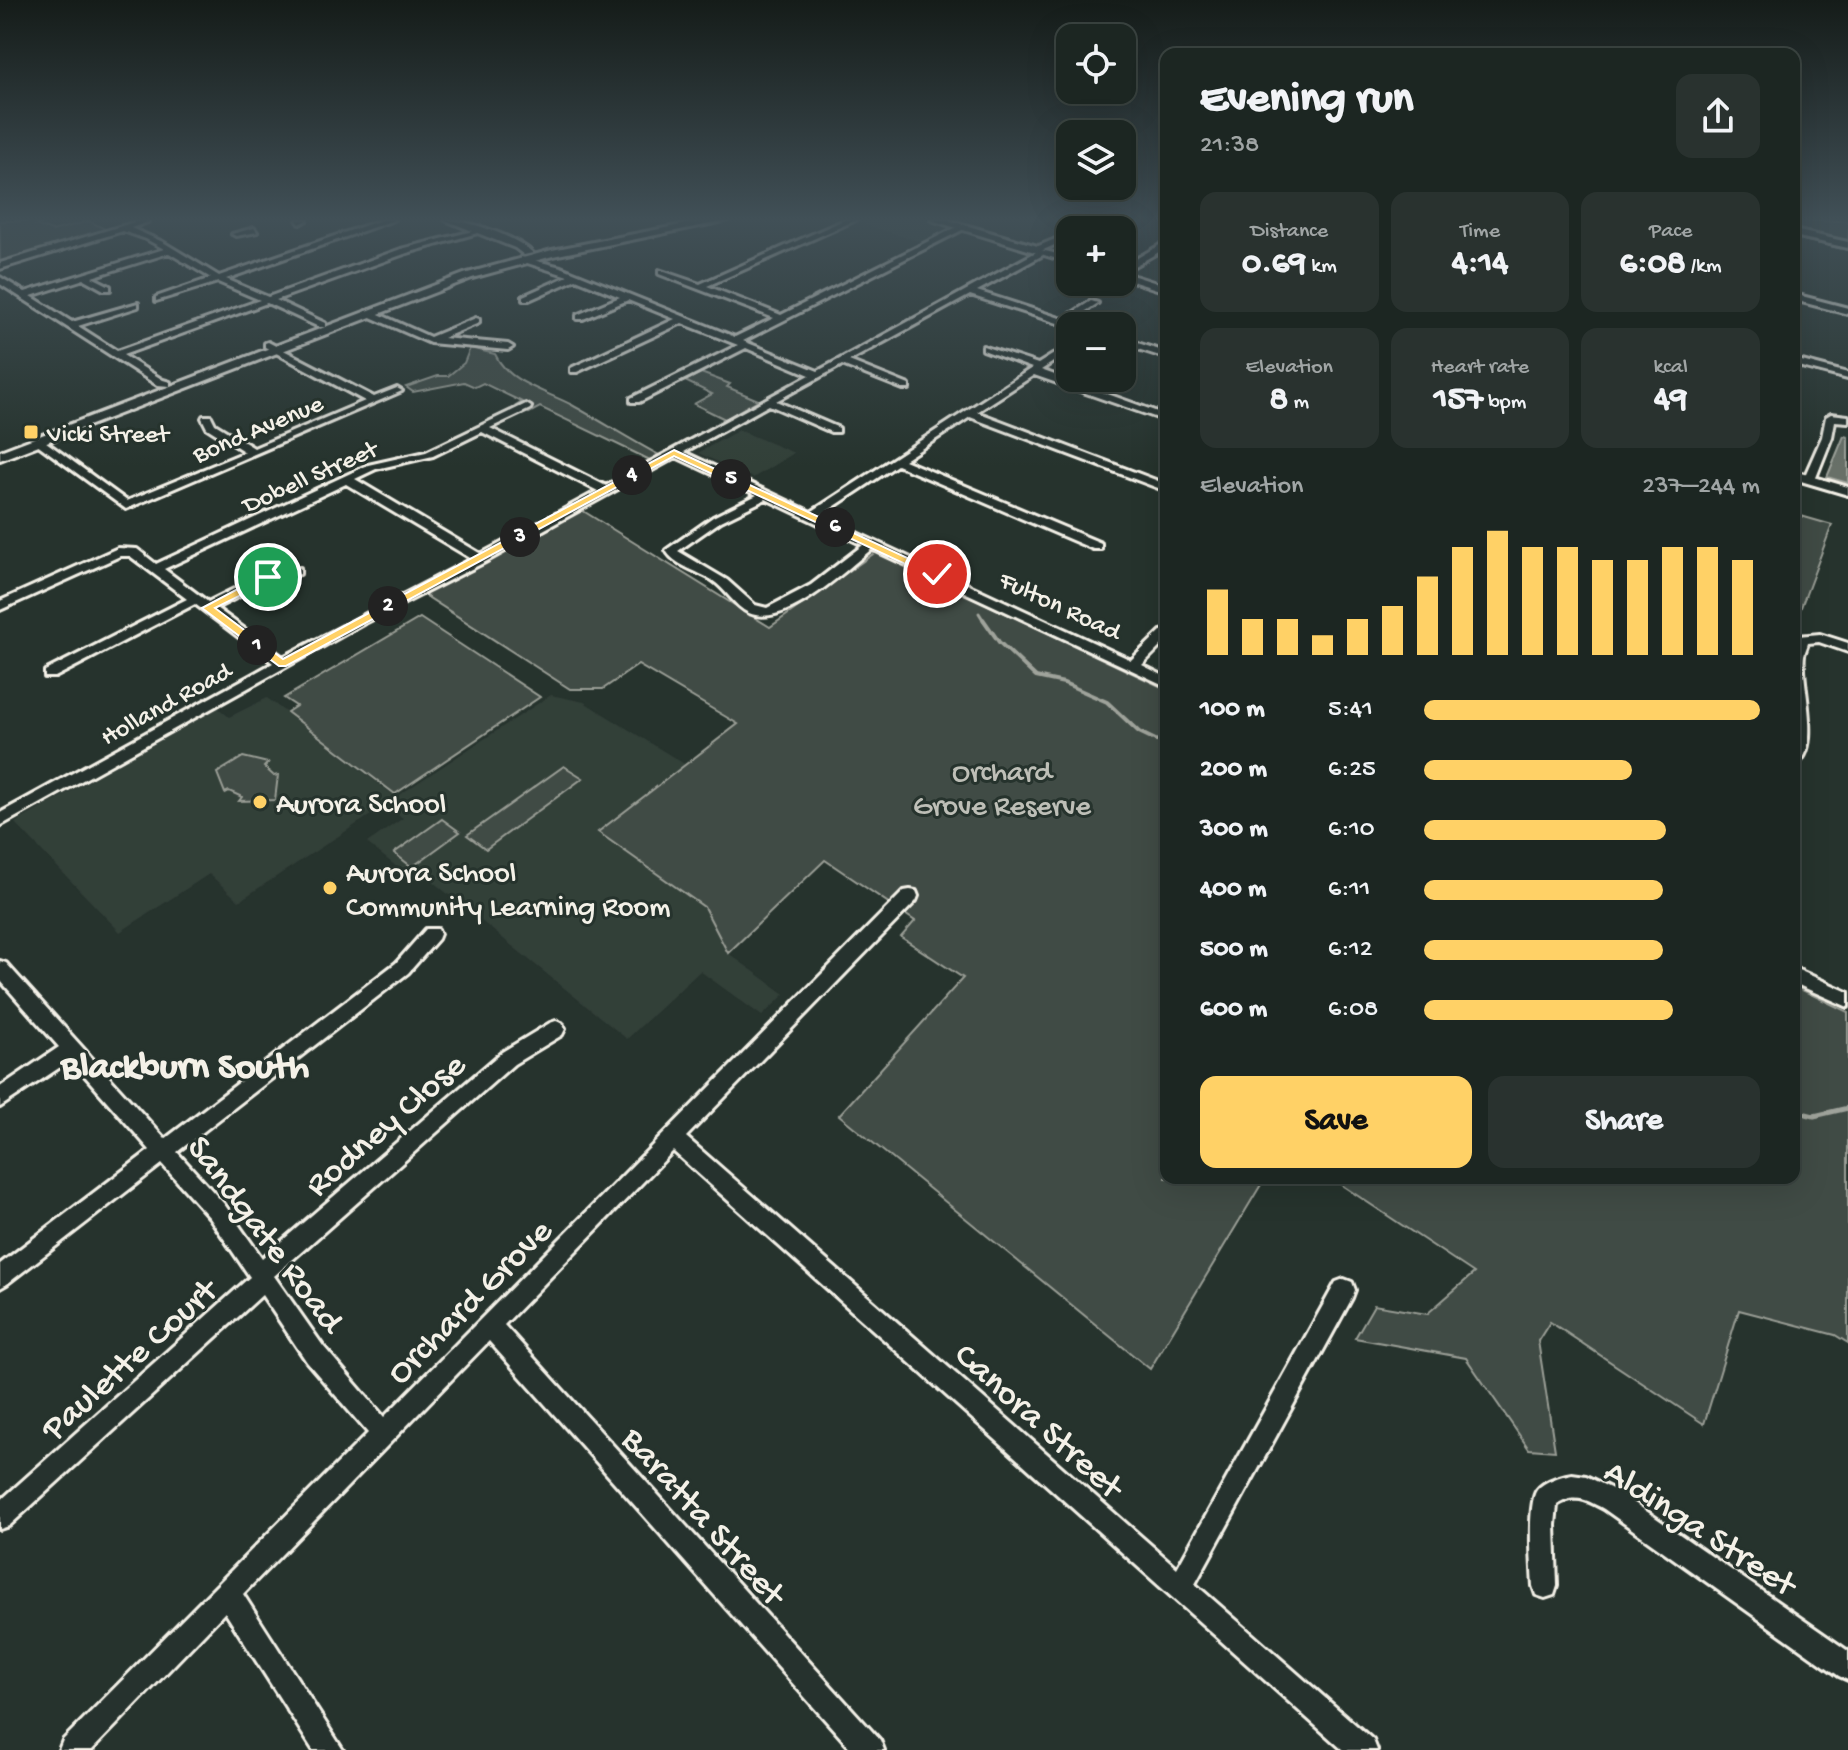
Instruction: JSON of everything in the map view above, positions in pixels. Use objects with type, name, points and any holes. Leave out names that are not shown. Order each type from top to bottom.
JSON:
[{"type":"main road","points":[[0,456],[383,302]]},
{"type":"main road","points":[[0,448],[167,384],[399,302]]},
{"type":"main road","points":[[1800,477],[1848,491]]},
{"type":"street","points":[[36,302],[158,382],[167,384]]},
{"type":"street","points":[[118,354],[265,302]]},
{"type":"street","points":[[277,302],[322,325]]},
{"type":"street","points":[[580,317],[617,302]]},
{"type":"street","points":[[640,302],[817,374]]},
{"type":"street","points":[[738,302],[782,318]]},
{"type":"street","points":[[635,400],[815,302]]},
{"type":"street","name":"Holland Road","points":[[0,820],[360,620],[481,559],[948,302]]},
{"type":"street","points":[[1001,302],[1056,319]]},
{"type":"street","points":[[1812,302],[1848,311]]},
{"type":"street","points":[[1080,312],[1094,303]]},
{"type":"street","points":[[73,325],[135,305]]},
{"type":"street","points":[[369,313],[430,340],[492,351],[508,347]]},
{"type":"street","points":[[574,370],[683,319]]},
{"type":"street","points":[[430,340],[476,321]]},
{"type":"street","points":[[1136,346],[1160,353]]},
{"type":"street","name":"Bond Avenue","points":[[272,347],[373,401]]},
{"type":"street","points":[[986,348],[1160,416]]},
{"type":"street","points":[[812,516],[1056,356]]},
{"type":"street","points":[[840,361],[906,387]]},
{"type":"street","points":[[1800,364],[1848,376]]},
{"type":"street","name":"Bond Avenue","points":[[38,441],[126,506],[397,391]]},
{"type":"street","points":[[767,401],[835,430]]},
{"type":"street","name":"Dobell Street","points":[[155,569],[372,467],[429,454],[526,407]]},
{"type":"street","points":[[969,413],[1160,486]]},
{"type":"street","points":[[1809,480],[1827,437],[1831,417],[1848,419]]},
{"type":"street","points":[[207,418],[211,426],[253,452]]},
{"type":"street","points":[[482,428],[605,490]]},
{"type":"street","name":"Fulton Road","points":[[674,452],[1160,679]]},
{"type":"street","points":[[896,461],[1097,546]]},
{"type":"street","points":[[346,479],[481,559]]},
{"type":"street","points":[[765,495],[717,519],[672,550],[674,555],[722,580],[732,594],[755,611],[770,613],[782,610],[830,578],[872,544]]},
{"type":"street","points":[[0,606],[118,552],[133,552],[283,664]]},
{"type":"street","points":[[50,674],[202,604],[268,577],[296,571]]},
{"type":"street","points":[[1800,648],[1803,639],[1809,637],[1848,648]]},
{"type":"street","points":[[1133,666],[1160,640]]},
{"type":"street","points":[[1800,696],[1803,736],[1800,744]]},
{"type":"street","name":"Orchard Grove","points":[[73,1750],[910,896]]},
{"type":"street","points":[[0,1277],[402,968],[432,934]]},
{"type":"street","name":"Sandgate Road","points":[[0,968],[217,1211],[315,1354],[383,1433]]},
{"type":"street","points":[[1800,978],[1848,1000]]},
{"type":"street","name":"Rodney Close","points":[[262,1276],[508,1058],[556,1029]]},
{"type":"street","points":[[0,1098],[72,1049]]},
{"type":"street","name":"Canora Street","points":[[673,1138],[1363,1750]]},
{"type":"street","name":"Paulette Court","points":[[0,1517],[262,1276]]},
{"type":"street","points":[[1180,1587],[1344,1290]]},
{"type":"street","name":"Baratta Street","points":[[489,1325],[870,1750]]},
{"type":"street","name":"Aldinga Street","points":[[1545,1586],[1543,1525],[1546,1498],[1561,1486],[1581,1484],[1612,1501],[1848,1667]]},
{"type":"street","points":[[228,1594],[329,1750]]},
{"type":"shaded area","points":[[739,430],[794,453],[753,478],[698,453]]},
{"type":"shaded area","points":[[1844,436],[1848,437],[1848,483],[1827,477]]},
{"type":"shaded area","points":[[551,695],[584,702],[686,765],[599,832],[704,907],[728,953],[785,994],[762,1016],[700,971],[627,1039],[422,873],[413,880],[367,843],[403,818],[383,807],[239,901],[209,874],[120,932],[15,823],[217,707],[229,717],[267,698],[396,797]]},
{"type":"green space","points":[[470,348],[495,354],[518,379],[572,405],[659,455],[650,460],[540,407],[529,413],[516,406],[522,402],[483,383],[475,387],[464,382],[413,392],[406,387],[438,376],[448,376],[464,363]]},
{"type":"green space","points":[[701,373],[730,384],[727,387],[758,400],[725,419],[694,404],[712,394],[685,381]]},
{"type":"green space","name":"Orchard Grove Reserve","points":[[580,509],[770,627],[876,552],[1160,686],[1160,1184],[1261,1184],[1150,1369],[839,1115],[963,978],[901,937],[915,921],[825,860],[728,953],[704,907],[598,832],[738,724],[638,665],[603,689],[570,689],[423,594]]},
{"type":"green space","points":[[1800,516],[1832,525],[1800,610]]},
{"type":"green space","points":[[420,618],[540,697],[395,794],[287,712],[296,706],[284,698]]},
{"type":"green space","points":[[243,757],[268,763],[264,767],[274,776],[278,775],[275,800],[239,801],[242,797],[229,791],[225,793],[217,773]]},
{"type":"green space","points":[[564,766],[583,778],[486,849],[467,835]]},
{"type":"green space","points":[[442,819],[460,832],[412,867],[394,853]]},
{"type":"green space","points":[[1800,989],[1848,1012],[1848,1343],[1835,1335],[1739,1310],[1704,1424],[1550,1322],[1538,1341],[1555,1451],[1529,1449],[1466,1358],[1355,1338],[1374,1305],[1427,1314],[1474,1273],[1340,1184],[1800,1184]]},
{"type":"waterway","points":[[979,613],[984,621]]},
{"type":"waterway","points":[[983,619],[999,642],[1036,677],[1064,683],[1107,702],[1139,732],[1160,742]]},
{"type":"waterway","points":[[1800,1112],[1814,1116],[1848,1108]]},
{"type":"place","name":"Vicki Street","points":[[31,432]]},
{"type":"place","name":"Aurora School","points":[[260,802]]},
{"type":"place","name":"Aurora School Community Learning Room","points":[[330,888]]},
{"type":"district","name":"Blackburn South","points":[[185,1063]]},
{"type":"route","points":[[268,577],[207,608],[283,664],[674,452],[937,574]]}]
